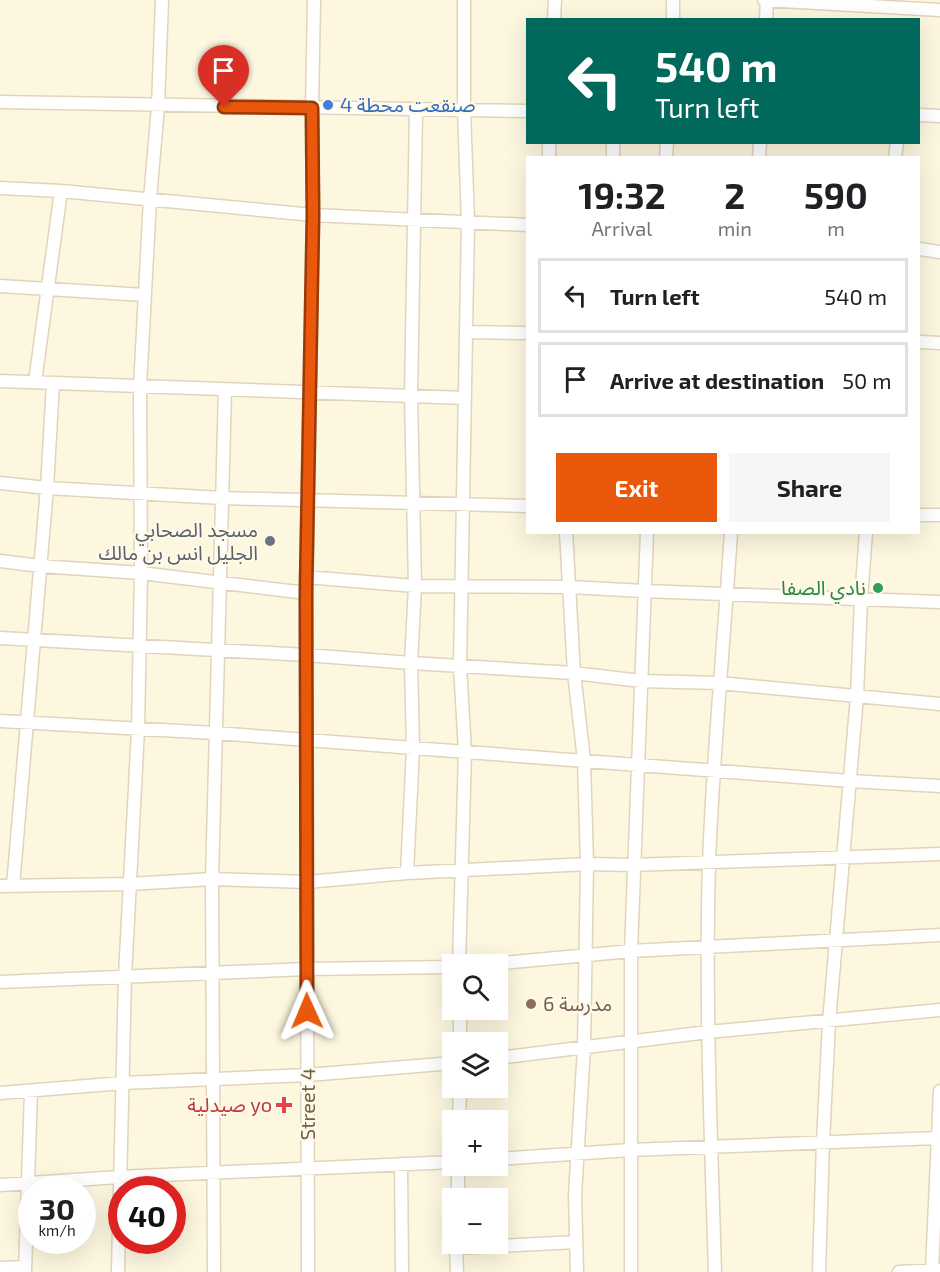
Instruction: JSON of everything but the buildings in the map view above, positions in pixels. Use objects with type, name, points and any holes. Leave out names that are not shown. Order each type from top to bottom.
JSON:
[{"type":"street","points":[[119,1176],[125,976],[138,730],[141,573],[140,387],[150,199],[158,106],[162,0]]},
{"type":"street","name":"Street 4","points":[[308,1272],[306,500],[313,215],[314,0]]},
{"type":"street","points":[[459,954],[465,752],[460,666],[468,222],[464,110],[464,0]]},
{"type":"street","points":[[554,18],[555,0]]},
{"type":"street","points":[[673,0],[673,18]]},
{"type":"street","points":[[766,18],[766,0],[940,10]]},
{"type":"street","points":[[0,102],[526,111]]},
{"type":"street","points":[[407,873],[412,748],[411,663],[415,586],[411,396],[416,110]]},
{"type":"street","points":[[920,115],[940,116]]},
{"type":"street","points":[[0,188],[61,191],[313,215],[526,225]]},
{"type":"street","points":[[35,382],[61,191]]},
{"type":"street","points":[[920,249],[940,252]]},
{"type":"street","points":[[0,286],[144,295]]},
{"type":"street","points":[[466,332],[526,333]]},
{"type":"street","points":[[920,342],[940,344]]},
{"type":"street","points":[[0,381],[465,398]]},
{"type":"street","points":[[13,886],[47,488],[53,382]]},
{"type":"street","points":[[214,1272],[212,879],[225,390]]},
{"type":"street","points":[[0,483],[47,488],[222,498],[526,506]]},
{"type":"street","points":[[920,515],[940,515]]},
{"type":"street","points":[[567,534],[574,673],[584,760],[587,864],[584,1048],[577,1155],[577,1272]]},
{"type":"street","points":[[631,1272],[631,951],[647,534]]},
{"type":"street","points":[[715,1272],[708,1032],[709,862],[719,683],[731,534]]},
{"type":"street","points":[[819,1272],[829,1022],[845,858],[866,534]]},
{"type":"street","points":[[0,561],[141,573],[219,584],[306,592]]},
{"type":"street","points":[[306,577],[462,588],[570,587],[940,602]]},
{"type":"street","points":[[0,638],[306,655],[574,673],[641,681],[719,683],[940,704]]},
{"type":"street","points":[[0,721],[215,733],[940,786]]},
{"type":"street","points":[[0,886],[130,884],[212,879],[307,882],[407,873],[587,864],[633,865],[940,854]]},
{"type":"street","points":[[508,963],[631,951],[940,935]]},
{"type":"street","points":[[0,982],[306,969],[442,968]]},
{"type":"street","points":[[508,1057],[708,1032],[940,1010]]},
{"type":"street","points":[[0,1094],[123,1083],[308,1075],[442,1064]]},
{"type":"street","points":[[29,1176],[31,1090]]},
{"type":"street","points":[[899,1272],[936,1270],[940,1091]]},
{"type":"street","points":[[508,1158],[630,1150],[938,1138]]},
{"type":"street","points":[[142,1176],[442,1162]]},
{"type":"street","points":[[401,1164],[402,1272]]},
{"type":"street","points":[[0,1185],[18,1184]]},
{"type":"street","points":[[508,1244],[576,1242]]},
{"type":"street","points":[[0,1268],[25,1270],[26,1254]]},
{"type":"street","points":[[118,1254],[118,1272]]},
{"type":"street","points":[[456,1254],[457,1272]]},
{"type":"place","name":"صنقعت محطة 4","points":[[328,105]]},
{"type":"place","name":"مسجد الصحابي الجليل انس بن مالك","points":[[270,541]]},
{"type":"place","name":"نادي الصفا","points":[[878,588]]},
{"type":"place","name":"مدرسة 6","points":[[531,1004]]},
{"type":"place","name":"صيدلية yo","points":[[284,1105]]},
{"type":"route","points":[[224,107],[312,108],[313,215],[306,500],[307,1011]]}]
